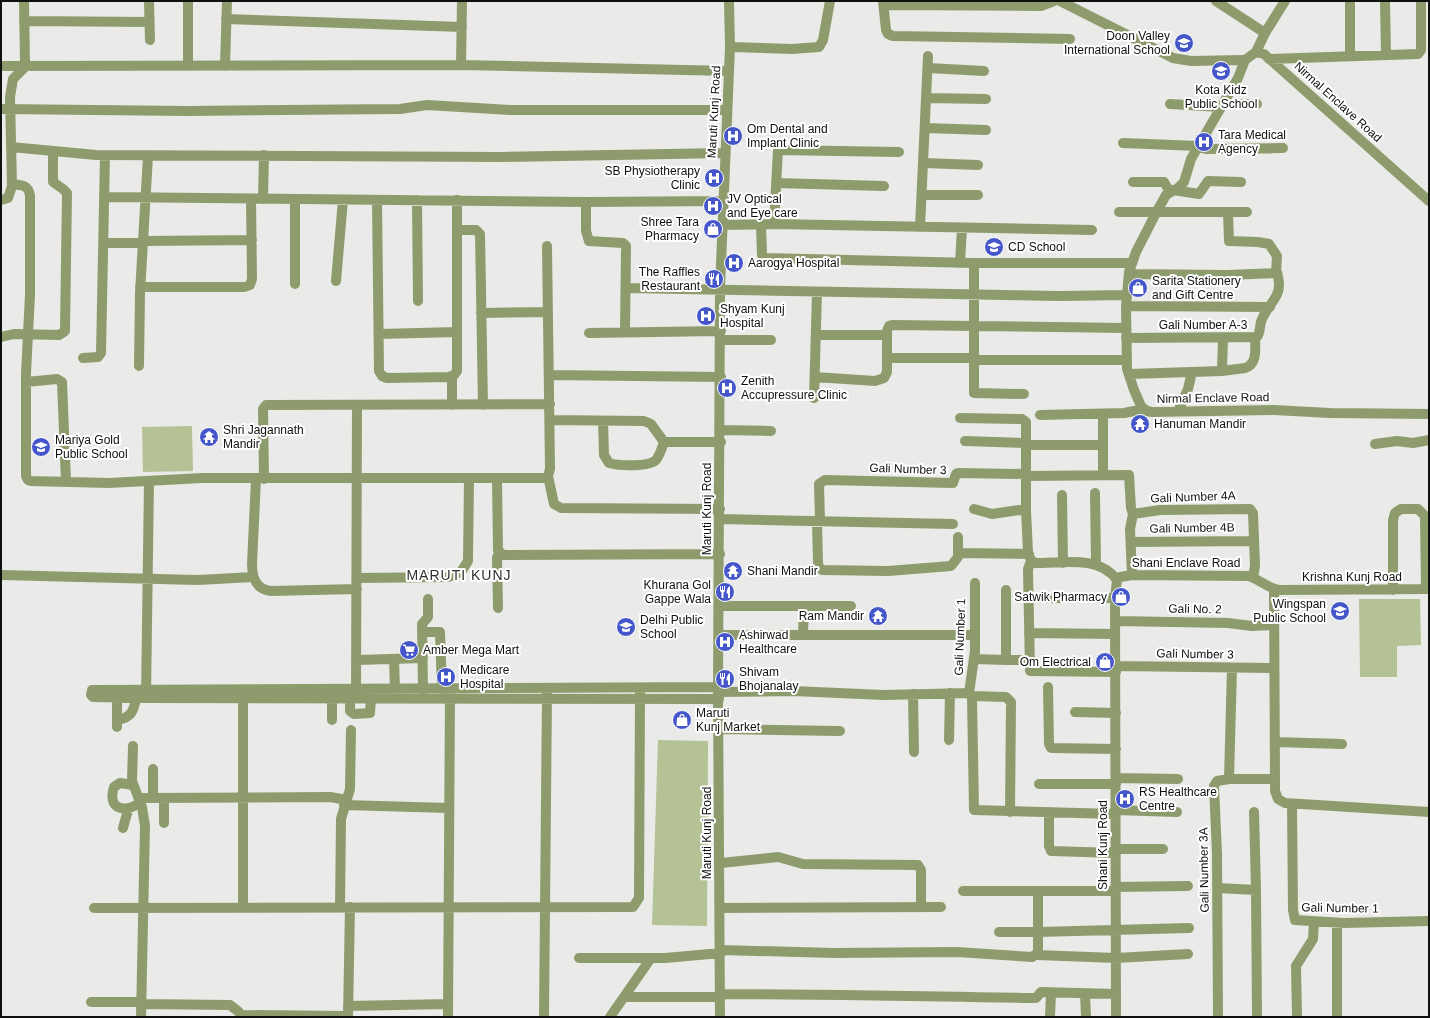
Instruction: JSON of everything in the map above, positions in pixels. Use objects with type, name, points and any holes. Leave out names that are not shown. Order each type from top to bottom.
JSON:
[{"type":"street","points":[[1,200],[10,196],[12,184],[5,109],[10,97],[13,80],[24,67],[24,1]]},
{"type":"street","points":[[149,1],[150,40]]},
{"type":"street","points":[[188,1],[188,66]]},
{"type":"street","points":[[225,66],[227,1]]},
{"type":"street","points":[[461,65],[462,1]]},
{"type":"street","name":"Maruti Kunj Road","points":[[720,1017],[720,288],[730,48],[729,1]]},
{"type":"street","points":[[730,48],[792,49],[819,47],[823,40],[830,1]]},
{"type":"street","points":[[1054,1],[1041,6],[884,3],[886,30],[888,34],[893,36],[1070,39]]},
{"type":"street","points":[[1060,1],[1173,58],[1191,61],[1245,60],[1256,52],[1265,32],[1285,1]]},
{"type":"street","points":[[1216,1],[1265,32]]},
{"type":"street","points":[[1350,1],[1350,56]]},
{"type":"street","points":[[1385,1],[1386,55]]},
{"type":"street","points":[[1269,59],[1419,54],[1421,1]]},
{"type":"street","points":[[226,19],[462,27]]},
{"type":"street","points":[[24,21],[149,22]]},
{"type":"street","name":"Nirmal Enclave Road","points":[[1256,52],[1262,53],[1429,200]]},
{"type":"street","points":[[920,227],[928,56]]},
{"type":"street","name":"Nirmal Enclave Road","points":[[1245,60],[1241,72],[1191,159],[1184,182],[1163,199],[1132,263],[1129,274],[1126,300],[1126,338],[1129,374],[1134,390],[1144,409],[1152,412],[1274,410],[1330,413],[1429,414]]},
{"type":"street","points":[[1,66],[461,65],[729,71]]},
{"type":"street","points":[[928,68],[984,71]]},
{"type":"street","points":[[927,98],[986,99]]},
{"type":"street","points":[[1170,104],[1222,106],[1257,104]]},
{"type":"street","points":[[5,109],[400,109],[427,105],[511,110],[727,110]]},
{"type":"street","points":[[925,128],[986,130]]},
{"type":"street","points":[[1123,143],[1198,146],[1206,149],[1283,148]]},
{"type":"street","points":[[774,224],[777,152],[780,149],[898,152]]},
{"type":"street","points":[[8,152],[53,151],[105,155],[148,156],[264,155],[501,157],[725,153]]},
{"type":"street","points":[[1,337],[27,334],[59,335],[63,333],[65,328],[66,193],[63,188],[53,182],[53,151]]},
{"type":"street","points":[[83,358],[95,358],[101,353],[100,295],[104,243],[105,155]]},
{"type":"street","points":[[263,199],[264,155]]},
{"type":"street","points":[[139,366],[140,287],[148,156]]},
{"type":"street","points":[[924,163],[978,165]]},
{"type":"street","points":[[1133,182],[1164,182],[1172,191],[1199,194],[1208,181],[1241,182]]},
{"type":"street","points":[[776,183],[884,186]]},
{"type":"street","points":[[12,184],[26,186],[30,196],[30,295],[27,334],[26,478],[31,481],[109,483],[202,478],[468,480],[540,479],[548,476]]},
{"type":"street","points":[[922,195],[978,195]]},
{"type":"street","points":[[105,197],[586,202],[723,201]]},
{"type":"street","points":[[140,287],[247,286],[252,279],[251,199]]},
{"type":"street","points":[[295,199],[295,284]]},
{"type":"street","points":[[336,281],[343,200]]},
{"type":"street","points":[[377,200],[379,371],[382,376],[452,377]]},
{"type":"street","points":[[417,200],[418,301]]},
{"type":"street","points":[[452,405],[452,377],[457,371],[457,200]]},
{"type":"street","points":[[586,202],[586,231],[589,241],[623,243],[626,246],[625,332]]},
{"type":"street","points":[[1119,212],[1247,212]]},
{"type":"street","name":"Gali Number A-3","points":[[1126,338],[1223,338],[1255,337],[1259,335],[1262,319],[1279,289],[1276,252],[1270,244],[1229,241],[1228,212]]},
{"type":"street","points":[[761,224],[762,255],[765,258],[960,263],[1132,263]]},
{"type":"street","points":[[722,225],[774,224],[1092,230]]},
{"type":"street","points":[[960,263],[962,228]]},
{"type":"street","points":[[457,230],[476,230],[480,234],[483,405]]},
{"type":"street","points":[[104,243],[252,240]]},
{"type":"street","points":[[547,246],[550,404],[550,469],[548,476],[554,504],[558,508],[720,509]]},
{"type":"street","points":[[974,263],[974,393],[1024,394]]},
{"type":"street","points":[[1129,274],[1227,275],[1275,274],[1277,272]]},
{"type":"street","points":[[626,288],[720,288],[816,292],[974,294],[1270,307]]},
{"type":"street","points":[[814,398],[816,292]]},
{"type":"street","points":[[481,313],[548,312]]},
{"type":"street","points":[[815,377],[881,380],[884,378],[887,372],[886,334],[887,328],[892,325],[1126,328]]},
{"type":"street","points":[[379,334],[457,332]]},
{"type":"street","points":[[589,333],[625,332],[721,335],[771,340]]},
{"type":"street","points":[[816,335],[886,334]]},
{"type":"street","points":[[1129,374],[1222,371],[1245,368],[1252,365],[1254,358],[1255,337]]},
{"type":"street","points":[[1222,371],[1223,338]]},
{"type":"street","points":[[887,358],[1127,360]]},
{"type":"street","points":[[1178,412],[1188,389],[1192,372]]},
{"type":"street","points":[[549,375],[721,377]]},
{"type":"street","points":[[26,382],[57,379],[62,382],[66,482]]},
{"type":"street","points":[[357,589],[271,591],[264,590],[259,586],[253,577],[252,545],[260,479],[264,406],[550,404]]},
{"type":"street","points":[[358,405],[357,660],[351,712],[362,714],[371,712],[371,698]]},
{"type":"street","points":[[1040,415],[1131,413],[1144,409]]},
{"type":"street","points":[[1103,414],[1103,475]]},
{"type":"street","points":[[960,418],[1024,420],[1026,422],[1026,511],[1030,558],[1028,568],[1029,660],[974,659]]},
{"type":"street","points":[[550,420],[648,422],[664,442]]},
{"type":"street","points":[[603,421],[604,455],[609,464],[639,465],[652,463],[659,456],[664,442]]},
{"type":"street","points":[[721,430],[771,431]]},
{"type":"street","points":[[1375,444],[1397,441],[1413,443],[1429,440]]},
{"type":"street","points":[[965,441],[1026,444],[1102,445]]},
{"type":"street","points":[[664,442],[721,442]]},
{"type":"street","name":"Gali Number 3","points":[[818,521],[819,484],[825,480],[953,483],[956,474],[958,473],[1026,475]]},
{"type":"street","points":[[1026,475],[1129,475],[1131,508],[1133,514],[1130,523],[1132,575]]},
{"type":"street","points":[[497,479],[499,552],[497,558],[498,608]]},
{"type":"street","points":[[357,578],[448,577],[461,572],[468,560],[468,480]]},
{"type":"street","points":[[146,694],[149,481]]},
{"type":"street","points":[[1094,493],[1096,564]]},
{"type":"street","points":[[1062,495],[1063,563]]},
{"type":"street","name":"Gali Number 4A","points":[[1133,514],[1152,510],[1249,508],[1253,511],[1254,540]]},
{"type":"street","points":[[974,509],[992,514],[1019,510],[1026,511]]},
{"type":"street","points":[[1393,590],[1394,516],[1398,510],[1406,509],[1418,509],[1425,516],[1427,589]]},
{"type":"street","points":[[720,520],[952,524]]},
{"type":"street","points":[[818,521],[818,563],[819,568],[822,570],[888,571],[945,567],[954,564],[959,553],[958,536]]},
{"type":"street","points":[[1253,577],[1254,540]]},
{"type":"street","name":"Gali Number 4B","points":[[1131,542],[1254,540]]},
{"type":"street","points":[[499,552],[507,555],[720,554]]},
{"type":"street","points":[[959,553],[1030,558],[1036,564],[1096,564],[1107,568],[1116,580]]},
{"type":"street","points":[[1,575],[205,580],[253,577]]},
{"type":"street","name":"Shani Enclave Road","points":[[1116,669],[1115,598],[1116,580],[1120,577],[1132,575],[1253,577],[1274,589]]},
{"type":"street","name":"Gali Number 1","points":[[975,583],[975,635],[971,694],[974,809],[978,812],[1010,812]]},
{"type":"street","points":[[1274,589],[1275,790],[1278,799],[1281,802],[1292,804],[1429,812]]},
{"type":"street","name":"Krishna Kunj Road","points":[[1274,589],[1427,589]]},
{"type":"street","points":[[1006,590],[1006,660]]},
{"type":"street","points":[[1029,598],[1115,598]]},
{"type":"street","points":[[423,690],[422,624],[428,617],[428,599]]},
{"type":"street","points":[[719,606],[851,606]]},
{"type":"street","points":[[803,635],[804,606]]},
{"type":"street","name":"Gali No. 2","points":[[1115,621],[1228,623],[1252,626],[1274,625]]},
{"type":"street","points":[[423,632],[440,632],[447,693],[449,808],[448,1017]]},
{"type":"street","points":[[1029,633],[1115,634]]},
{"type":"street","points":[[719,635],[975,635]]},
{"type":"street","points":[[357,660],[423,658]]},
{"type":"street","points":[[394,659],[395,690]]},
{"type":"street","name":"Gali Number 3","points":[[1029,660],[1029,670],[1032,672],[1116,669],[1274,668]]},
{"type":"street","points":[[1232,668],[1229,779],[1275,779]]},
{"type":"street","name":"Shani Kunj Road","points":[[1116,669],[1116,1017]]},
{"type":"street","points":[[1048,687],[1049,744],[1051,748],[1116,749]]},
{"type":"street","points":[[146,694],[136,698],[93,697],[91,695],[91,691],[96,690],[146,694],[354,695],[371,698],[447,693],[640,694],[793,691],[830,694],[950,693],[1006,697],[1011,702],[1010,812],[1177,812]]},
{"type":"street","points":[[243,694],[332,698],[395,690],[423,690],[447,693]]},
{"type":"street","points":[[949,740],[950,693]]},
{"type":"street","points":[[243,694],[243,907]]},
{"type":"street","points":[[544,1017],[543,908],[547,694]]},
{"type":"street","points":[[94,908],[629,908],[635,906],[638,902],[640,694]]},
{"type":"street","points":[[913,694],[914,752]]},
{"type":"street","points":[[117,697],[117,724],[126,719],[132,713],[136,698]]},
{"type":"street","points":[[332,698],[332,720]]},
{"type":"street","points":[[1075,712],[1116,713]]},
{"type":"street","points":[[720,729],[840,731]]},
{"type":"street","points":[[348,1013],[345,907],[340,829],[345,802],[350,786],[351,730]]},
{"type":"street","points":[[1275,742],[1342,744]]},
{"type":"street","points":[[132,746],[133,785],[140,800],[145,826],[141,1017]]},
{"type":"street","points":[[153,769],[153,798]]},
{"type":"street","points":[[1039,784],[1178,779]]},
{"type":"street","name":"Gali Number 3A","points":[[1218,1017],[1218,888],[1214,786],[1217,781],[1229,779]]},
{"type":"street","points":[[128,810],[117,807],[113,792],[114,787],[120,783],[133,785]]},
{"type":"street","points":[[124,828],[128,810],[140,800],[153,798],[330,797],[345,802],[449,808]]},
{"type":"street","points":[[164,798],[164,822]]},
{"type":"street","name":"Gali Number 1","points":[[1292,804],[1293,914],[1295,920],[1337,923],[1429,921]]},
{"type":"street","points":[[1254,812],[1257,1017]]},
{"type":"street","points":[[1049,813],[1049,846],[1052,851],[1163,849]]},
{"type":"street","points":[[720,863],[778,857],[802,864],[918,865],[922,870],[921,907]]},
{"type":"street","points":[[963,892],[1188,886]]},
{"type":"street","points":[[1218,888],[1256,890]]},
{"type":"street","points":[[1037,956],[1038,891]]},
{"type":"street","points":[[721,908],[941,907]]},
{"type":"street","points":[[1297,1017],[1296,966],[1312,939],[1314,922]]},
{"type":"street","points":[[1337,923],[1337,1017]]},
{"type":"street","points":[[999,932],[1116,931],[1189,928]]},
{"type":"street","points":[[579,958],[684,957],[721,952],[957,952],[1029,958],[1037,956],[1116,958],[1188,954]]},
{"type":"street","points":[[610,1017],[651,958]]},
{"type":"street","points":[[625,997],[721,995],[922,995],[970,998],[1032,998],[1037,997],[1040,993],[1116,994]]},
{"type":"street","points":[[1050,1017],[1051,993]]},
{"type":"street","points":[[1085,994],[1086,1017]]},
{"type":"street","points":[[91,1002],[230,1005],[237,1009],[241,1016],[348,1013],[448,1004]]},
{"type":"green space","points":[[192,426],[193,471],[143,472],[142,427]]},
{"type":"green space","points":[[1359,599],[1420,599],[1421,645],[1397,646],[1397,677],[1360,677]]},
{"type":"green space","points":[[658,740],[708,741],[707,926],[652,925]]},
{"type":"place","name":"Doon Valley International School","points":[[1184,43]]},
{"type":"place","name":"Kota Kidz Public School","points":[[1221,71]]},
{"type":"place","name":"Om Dental and Implant Clinic","points":[[733,136]]},
{"type":"place","name":"Tara Medical Agency","points":[[1204,142]]},
{"type":"place","name":"SB Physiotherapy Clinic","points":[[714,178]]},
{"type":"place","name":"JV Optical and Eye care","points":[[713,206]]},
{"type":"place","name":"Shree Tara Pharmacy","points":[[713,229]]},
{"type":"place","name":"CD School","points":[[994,247]]},
{"type":"place","name":"Aarogya Hospital","points":[[734,263]]},
{"type":"place","name":"The Raffles Restaurant","points":[[714,279]]},
{"type":"place","name":"Sarita Stationery and Gift Centre","points":[[1138,288]]},
{"type":"place","name":"Shyam Kunj Hospital","points":[[706,316]]},
{"type":"place","name":"Zenith Accupressure Clinic","points":[[727,388]]},
{"type":"place","name":"Hanuman Mandir","points":[[1140,424]]},
{"type":"place","name":"Shri Jagannath Mandir","points":[[209,437]]},
{"type":"place","name":"Mariya Gold Public School","points":[[41,447]]},
{"type":"place","name":"Shani Mandir","points":[[733,571]]},
{"type":"place","name":"Khurana Gol Gappe Wala","points":[[725,592]]},
{"type":"place","name":"Satwik Pharmacy","points":[[1121,597]]},
{"type":"place","name":"Wingspan Public School","points":[[1340,611]]},
{"type":"place","name":"Ram Mandir","points":[[878,616]]},
{"type":"place","name":"Delhi Public School","points":[[626,627]]},
{"type":"place","name":"Ashirwad Healthcare","points":[[725,642]]},
{"type":"place","name":"Amber Mega Mart","points":[[409,650]]},
{"type":"place","name":"Om Electrical","points":[[1105,662]]},
{"type":"place","name":"Medicare Hospital","points":[[446,677]]},
{"type":"place","name":"Shivam Bhojanalay","points":[[725,679]]},
{"type":"place","name":"Maruti Kunj Market","points":[[682,720]]},
{"type":"place","name":"RS Healthcare Centre","points":[[1125,799]]},
{"type":"district","name":"MARUTI KUNJ","points":[[459,575]]}]
